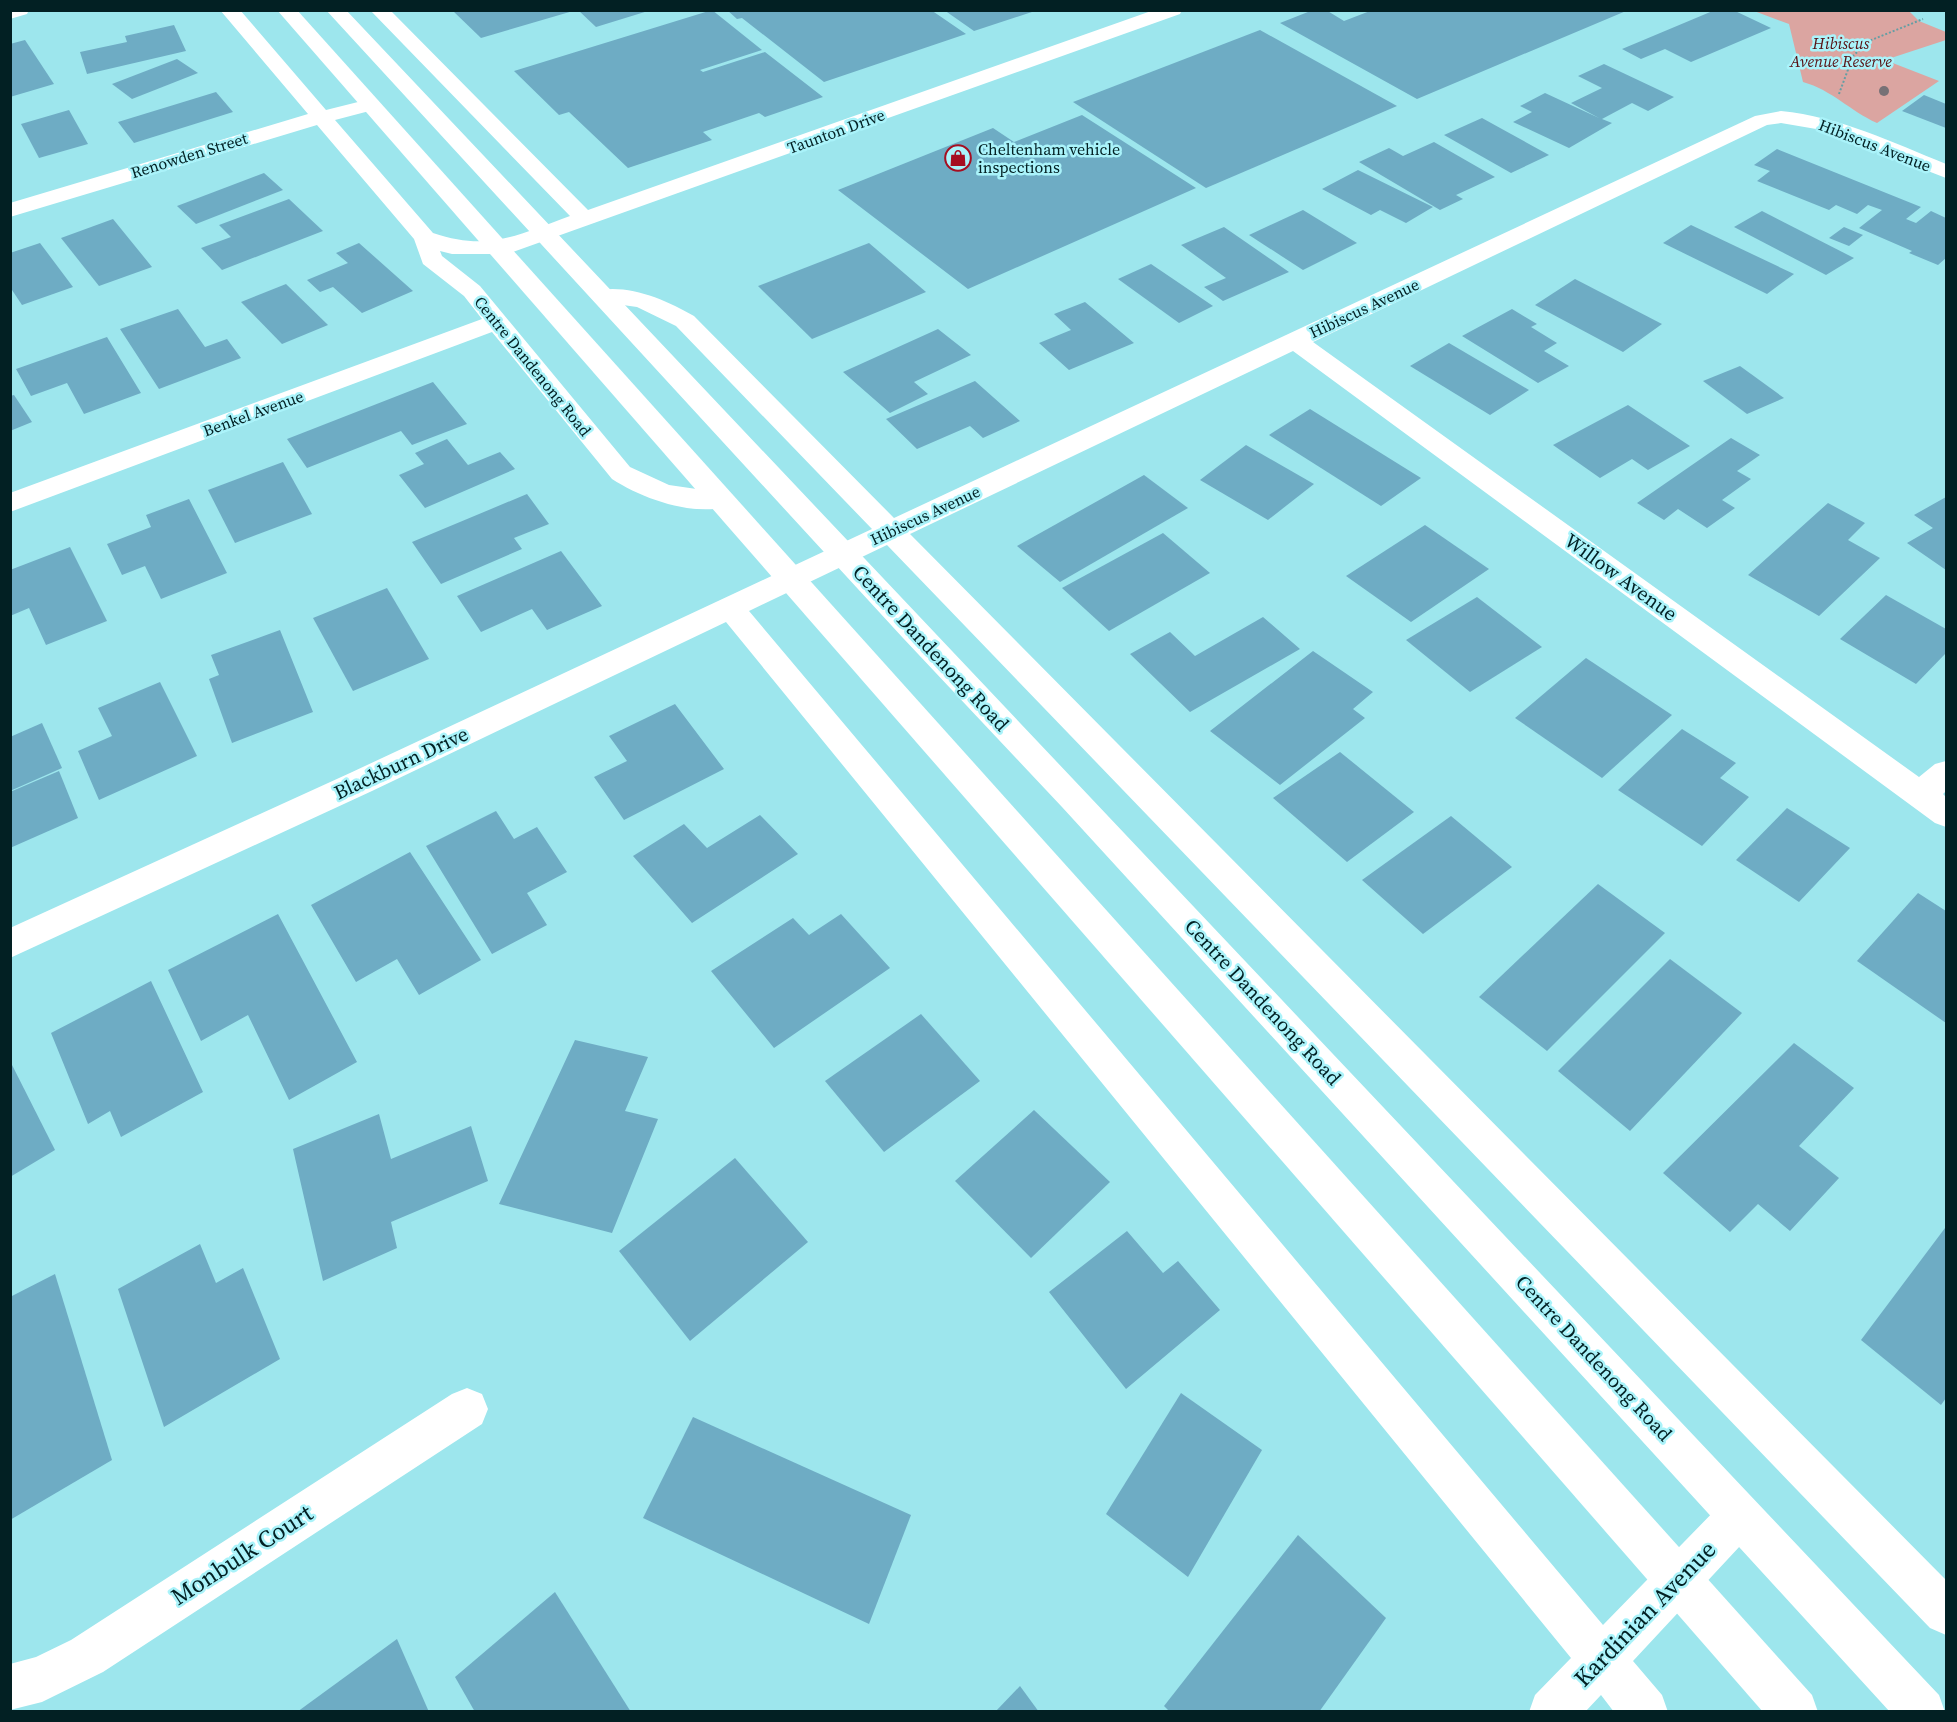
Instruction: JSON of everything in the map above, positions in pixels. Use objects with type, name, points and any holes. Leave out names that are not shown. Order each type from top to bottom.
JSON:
[{"type":"street","points":[[10,13],[20,10]]},
{"type":"street","name":"Centre Dandenong Road","points":[[229,10],[424,238],[431,259],[471,291],[621,472],[638,484],[658,493],[684,498],[721,500]]},
{"type":"street","points":[[286,10],[1795,1712]]},
{"type":"street","name":"Centre Dandenong Road","points":[[335,10],[841,553],[1073,798],[1922,1712]]},
{"type":"street","points":[[379,10],[586,220]]},
{"type":"street","name":"Taunton Drive","points":[[499,249],[1173,10]]},
{"type":"street","name":"Renowden Street","points":[[10,210],[319,117],[370,105]]},
{"type":"street","name":"Hibiscus Avenue","points":[[789,578],[1768,118],[1794,118],[1826,124],[1947,172]]},
{"type":"street","points":[[424,238],[440,245],[499,249]]},
{"type":"street","points":[[602,296],[627,296],[647,300],[685,321],[1947,1612]]},
{"type":"street","name":"Benkel Avenue","points":[[10,503],[496,322]]},
{"type":"street","name":"Willow Avenue","points":[[1295,341],[1947,814]]},
{"type":"street","name":"Blackburn Drive","points":[[10,944],[361,782],[789,578]]},
{"type":"street","points":[[729,606],[1645,1712]]},
{"type":"street","points":[[1920,795],[1947,773]]},
{"type":"street","name":"Monbulk Court","points":[[10,1687],[42,1679],[87,1656],[467,1409]]},
{"type":"street","name":"Kardinian Avenue","points":[[1552,1712],[1739,1516]]},
{"type":"path","points":[[1836,98],[1847,76],[1853,56],[1869,40],[1923,19]]},
{"type":"green space","name":"Hibiscus Avenue Reserve","points":[[1754,11],[1909,11],[1919,21],[1946,32],[1946,40],[1885,60],[1939,81],[1877,123],[1823,90],[1803,82],[1789,24]]},
{"type":"building","points":[[578,10],[648,10],[648,11],[596,27]]},
{"type":"building","points":[[712,10],[762,50],[700,70],[703,72],[765,52],[823,97],[765,117],[759,113],[703,132],[712,140],[628,168],[569,112],[559,115],[514,71]]},
{"type":"building","points":[[727,10],[931,10],[966,34],[824,82],[742,18],[737,19]]},
{"type":"building","points":[[944,10],[1035,10],[1035,11],[974,31]]},
{"type":"building","points":[[1313,10],[1326,10],[1344,21],[1370,11],[1626,11],[1417,99],[1280,23]]},
{"type":"building","points":[[1715,10],[1733,10],[1771,28],[1691,62],[1665,49],[1641,59],[1622,49]]},
{"type":"building","points":[[453,11],[573,11],[481,38]]},
{"type":"building","points":[[174,25],[186,51],[87,74],[80,52],[127,42],[125,36]]},
{"type":"building","points":[[1260,30],[1397,106],[1206,188],[1073,102]]},
{"type":"building","points":[[25,40],[54,84],[10,97],[10,44]]},
{"type":"building","points":[[177,59],[198,73],[132,99],[112,84]]},
{"type":"building","points":[[1604,64],[1674,97],[1648,111],[1632,103],[1602,119],[1612,123],[1569,148],[1513,122],[1532,112],[1520,106],[1545,93],[1599,118],[1571,103],[1602,88],[1578,76]]},
{"type":"building","points":[[216,92],[233,112],[134,143],[118,122]]},
{"type":"building","points":[[1924,95],[1946,104],[1946,128],[1902,111]]},
{"type":"building","points":[[69,110],[88,144],[39,158],[21,124]]},
{"type":"building","points":[[1082,115],[1196,188],[968,289],[838,190],[993,128],[1014,142]]},
{"type":"building","points":[[1482,118],[1549,155],[1511,173],[1444,135]]},
{"type":"building","points":[[1434,142],[1495,177],[1456,195],[1463,199],[1440,210],[1359,162],[1389,148],[1403,156]]},
{"type":"building","points":[[1777,149],[1921,207],[1906,219],[1916,223],[1931,211],[1946,218],[1946,258],[1938,265],[1859,228],[1882,210],[1868,205],[1857,214],[1836,205],[1829,210],[1757,181],[1770,171],[1754,165]]},
{"type":"building","points":[[1358,170],[1433,207],[1406,223],[1380,210],[1371,215],[1322,189]]},
{"type":"building","points":[[264,173],[283,190],[196,224],[177,206]]},
{"type":"building","points":[[289,199],[323,231],[222,270],[201,248],[231,237],[219,225]]},
{"type":"building","points":[[1303,210],[1357,243],[1303,270],[1249,235]]},
{"type":"building","points":[[1762,211],[1854,258],[1826,275],[1734,227]]},
{"type":"building","points":[[113,219],[152,267],[99,286],[61,238]]},
{"type":"building","points":[[1691,225],[1794,274],[1767,294],[1663,243]]},
{"type":"building","points":[[1224,227],[1289,272],[1223,301],[1204,287],[1226,278],[1181,245]]},
{"type":"building","points":[[1844,227],[1863,235],[1849,246],[1829,238]]},
{"type":"building","points":[[40,243],[73,287],[22,305],[10,287],[10,253]]},
{"type":"building","points":[[359,243],[413,291],[362,313],[333,287],[320,292],[307,280],[348,263],[336,253]]},
{"type":"building","points":[[869,243],[926,292],[812,339],[758,286]]},
{"type":"building","points":[[1151,264],[1213,306],[1179,323],[1118,279]]},
{"type":"building","points":[[1575,279],[1662,324],[1623,352],[1535,305]]},
{"type":"building","points":[[286,284],[328,325],[282,344],[241,302]]},
{"type":"building","points":[[1085,302],[1134,343],[1069,370],[1039,343],[1071,330],[1054,314]]},
{"type":"building","points":[[178,309],[205,347],[227,339],[241,358],[159,389],[120,329]]},
{"type":"building","points":[[1512,309],[1537,324],[1531,327],[1557,343],[1544,351],[1569,366],[1538,383],[1462,336]]},
{"type":"building","points":[[938,329],[971,355],[914,382],[928,394],[890,413],[843,372]]},
{"type":"building","points":[[107,337],[141,393],[84,414],[67,383],[31,396],[16,369]]},
{"type":"building","points":[[1449,343],[1529,390],[1490,415],[1410,366]]},
{"type":"building","points":[[1740,366],[1784,398],[1747,414],[1703,381]]},
{"type":"building","points":[[975,381],[1020,421],[983,438],[970,426],[917,449],[886,419]]},
{"type":"building","points":[[433,382],[467,424],[412,445],[401,431],[307,468],[287,439]]},
{"type":"building","points":[[14,395],[32,422],[10,431],[10,396]]},
{"type":"building","points":[[1628,405],[1690,446],[1648,470],[1632,459],[1600,478],[1553,445]]},
{"type":"building","points":[[1310,409],[1421,478],[1381,506],[1269,435]]},
{"type":"building","points":[[1731,438],[1760,455],[1737,471],[1751,479],[1722,500],[1735,508],[1707,528],[1678,509],[1664,520],[1637,503]]},
{"type":"building","points":[[447,439],[468,465],[500,452],[515,469],[425,508],[399,475],[424,464],[415,453]]},
{"type":"building","points":[[1246,445],[1314,484],[1268,520],[1200,480]]},
{"type":"building","points":[[283,462],[312,514],[235,543],[208,490]]},
{"type":"building","points":[[1144,475],[1188,508],[1060,582],[1017,546]]},
{"type":"building","points":[[527,494],[549,524],[514,538],[522,549],[441,584],[412,542]]},
{"type":"building","points":[[1946,497],[1946,570],[1907,543],[1933,528],[1914,515]]},
{"type":"building","points":[[189,499],[227,573],[161,599],[145,566],[122,575],[107,544],[151,527],[146,515]]},
{"type":"building","points":[[1828,503],[1865,523],[1848,540],[1880,558],[1819,616],[1748,575]]},
{"type":"building","points":[[1425,525],[1489,569],[1411,622],[1346,576]]},
{"type":"building","points":[[1163,533],[1210,573],[1109,631],[1062,588]]},
{"type":"building","points":[[70,547],[107,621],[46,645],[29,608],[10,616],[10,570]]},
{"type":"building","points":[[561,551],[602,606],[547,630],[532,609],[481,632],[457,596]]},
{"type":"building","points":[[387,588],[429,659],[353,691],[313,618]]},
{"type":"building","points":[[1886,595],[1946,629],[1946,653],[1916,684],[1840,639]]},
{"type":"building","points":[[1477,597],[1542,647],[1470,692],[1406,640]]},
{"type":"building","points":[[1263,617],[1300,649],[1190,712],[1130,654],[1170,632],[1195,656]]},
{"type":"building","points":[[280,630],[313,712],[232,743],[209,679],[219,675],[211,655]]},
{"type":"building","points":[[1313,651],[1373,692],[1353,709],[1365,718],[1280,785],[1210,731]]},
{"type":"building","points":[[1586,658],[1672,715],[1602,778],[1515,718]]},
{"type":"building","points":[[160,682],[197,756],[99,800],[78,751],[112,736],[98,708]]},
{"type":"building","points":[[675,704],[724,769],[624,820],[594,777],[627,761],[609,736]]},
{"type":"building","points":[[42,723],[62,768],[10,791],[10,737]]},
{"type":"building","points":[[1682,729],[1736,763],[1720,778],[1749,797],[1702,846],[1618,790]]},
{"type":"building","points":[[1340,752],[1414,812],[1347,862],[1273,798]]},
{"type":"building","points":[[59,771],[78,818],[10,848],[10,792]]},
{"type":"building","points":[[1787,808],[1850,848],[1799,902],[1736,860]]},
{"type":"building","points":[[496,811],[514,839],[537,827],[567,872],[527,893],[547,925],[492,954],[426,846]]},
{"type":"building","points":[[760,815],[798,854],[692,923],[633,856],[684,824],[707,848]]},
{"type":"building","points":[[1451,816],[1512,867],[1423,934],[1362,880]]},
{"type":"building","points":[[410,852],[481,960],[419,995],[397,959],[356,982],[311,905]]},
{"type":"building","points":[[1598,884],[1665,933],[1547,1051],[1479,997]]},
{"type":"building","points":[[1918,893],[1946,911],[1946,1023],[1857,961]]},
{"type":"building","points":[[278,914],[357,1062],[289,1100],[248,1015],[201,1041],[168,970]]},
{"type":"building","points":[[841,914],[890,968],[774,1048],[711,971],[793,918],[809,935]]},
{"type":"building","points":[[1670,959],[1742,1013],[1630,1131],[1558,1071]]},
{"type":"building","points":[[151,981],[203,1092],[121,1137],[110,1111],[88,1124],[51,1033]]},
{"type":"building","points":[[921,1014],[980,1081],[884,1152],[825,1081]]},
{"type":"building","points":[[575,1040],[648,1057],[625,1111],[658,1119],[612,1233],[499,1204]]},
{"type":"building","points":[[1794,1043],[1854,1088],[1799,1146],[1839,1178],[1790,1231],[1758,1204],[1730,1232],[1663,1173]]},
{"type":"building","points":[[10,1061],[55,1150],[10,1177]]},
{"type":"building","points":[[1034,1110],[1110,1182],[1031,1258],[955,1181]]},
{"type":"building","points":[[379,1114],[391,1159],[471,1126],[488,1181],[391,1222],[397,1248],[323,1281],[293,1149]]},
{"type":"building","points":[[735,1158],[808,1242],[690,1341],[619,1251]]},
{"type":"building","points":[[1945,1228],[1946,1398],[1941,1405],[1861,1340]]},
{"type":"building","points":[[1127,1231],[1163,1273],[1178,1261],[1220,1310],[1126,1389],[1049,1292]]},
{"type":"building","points":[[200,1244],[216,1283],[243,1268],[280,1359],[164,1427],[118,1289]]},
{"type":"building","points":[[55,1274],[112,1460],[10,1520],[10,1297]]},
{"type":"building","points":[[1181,1393],[1262,1450],[1188,1577],[1106,1514]]},
{"type":"building","points":[[693,1417],[911,1515],[869,1624],[643,1518]]},
{"type":"building","points":[[1298,1535],[1386,1618],[1319,1712],[1170,1712],[1164,1706]]},
{"type":"building","points":[[555,1592],[631,1712],[475,1712],[455,1677]]},
{"type":"building","points":[[397,1639],[429,1712],[297,1712]]},
{"type":"building","points":[[1020,1686],[1039,1712],[995,1712]]},
{"type":"place","name":"Cheltenham vehicle inspections","points":[[958,158]]}]
